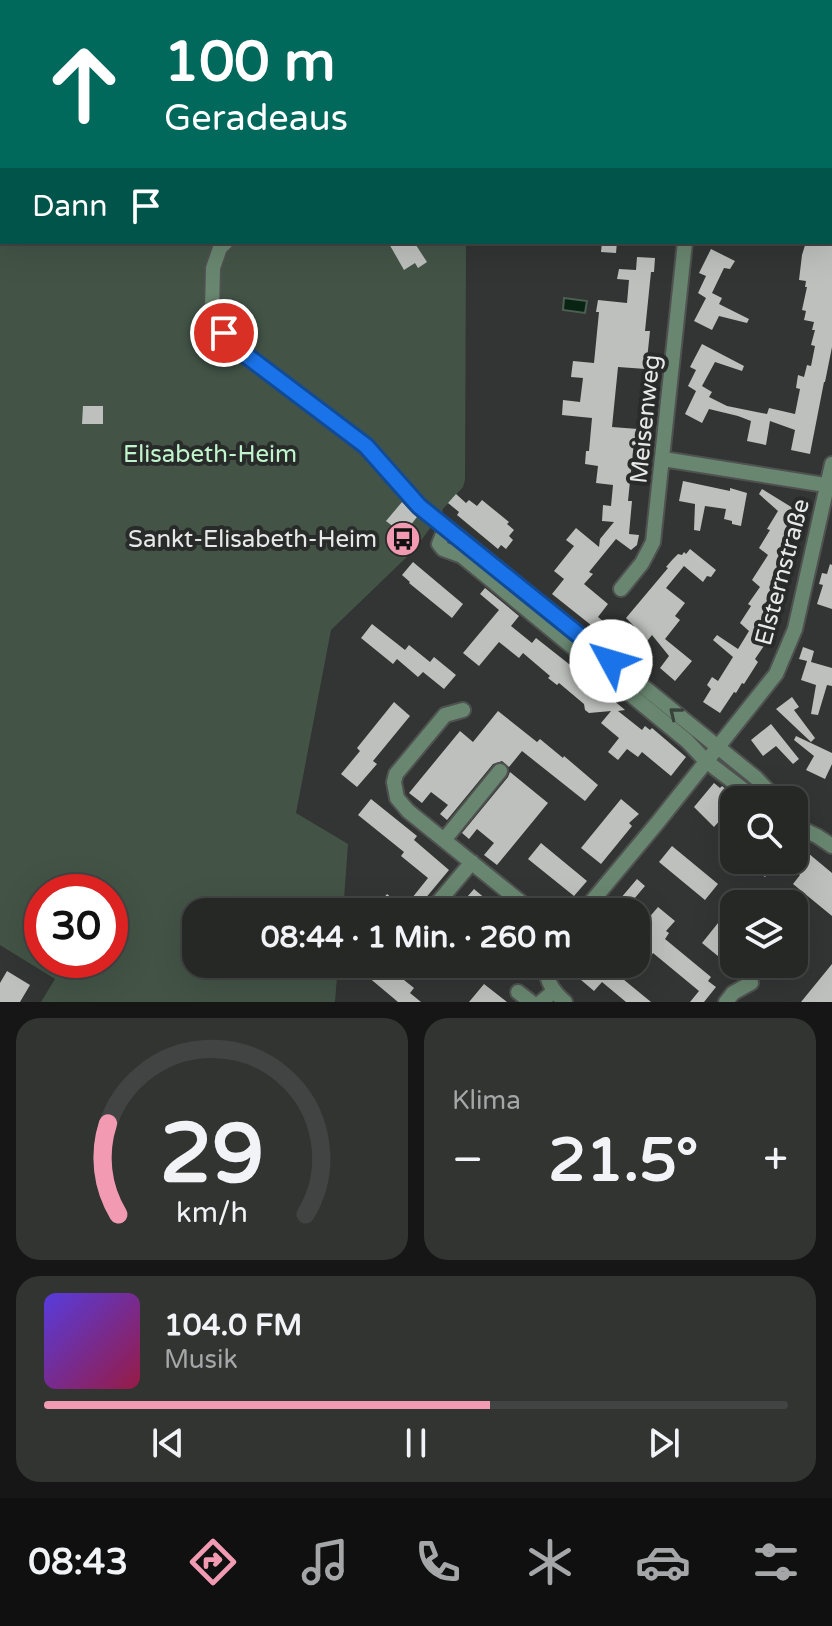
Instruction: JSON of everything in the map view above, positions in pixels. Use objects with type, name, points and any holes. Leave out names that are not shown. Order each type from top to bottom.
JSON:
[{"type":"street","points":[[224,244],[213,268],[212,310],[224,333],[243,353],[366,446],[419,506],[764,786]]},
{"type":"street","name":"Meisenweg","points":[[621,589],[642,563],[653,542],[685,244]]},
{"type":"street","points":[[663,459],[830,486]]},
{"type":"street","name":"Elsternstraße","points":[[595,898],[776,674],[795,629],[830,486],[832,464]]},
{"type":"street","points":[[454,533],[443,534],[439,544],[443,549],[462,556],[739,786]]},
{"type":"street","points":[[463,710],[445,715],[400,768],[394,790],[400,804],[516,898]]},
{"type":"street","points":[[444,840],[500,771]]},
{"type":"street","points":[[808,827],[817,836]]},
{"type":"street","points":[[808,832],[832,846]]},
{"type":"street","points":[[442,898],[472,862]]},
{"type":"street","points":[[541,1002],[559,997],[548,978]]},
{"type":"street","points":[[726,1002],[733,993],[751,983]]},
{"type":"street","points":[[518,992],[531,1002]]},
{"type":"green space","name":"Elisabeth-Heim","points":[[0,244],[466,244],[463,487],[413,551],[331,630],[296,813],[348,844],[344,898],[182,898],[182,978],[337,978],[335,1002],[41,1002],[53,978],[128,978],[128,874],[24,874],[24,960],[0,945]]},
{"type":"shaded area","points":[[564,298],[587,301],[585,313],[563,310]]},
{"type":"building","points":[[389,244],[415,244],[427,262],[418,268],[415,263],[404,270]]},
{"type":"building","points":[[602,244],[617,244],[616,253],[601,252]]},
{"type":"building","points":[[805,244],[832,244],[832,347],[810,454],[791,450],[795,430],[770,421],[766,445],[747,441],[751,421],[738,416],[709,409],[702,423],[685,414],[696,391],[688,386],[696,370],[690,367],[702,344],[744,366],[742,371],[715,362],[702,386],[712,392],[709,397],[727,406],[767,414],[769,408],[795,414],[800,389],[796,388],[798,375],[804,377],[807,365],[811,366],[815,346],[811,345],[814,322],[804,320],[806,311],[802,310],[807,287],[806,281],[799,280]]},
{"type":"building","points":[[711,249],[735,261],[730,269],[724,268],[712,293],[722,298],[719,304],[749,319],[747,323],[719,316],[712,330],[694,321],[706,298],[698,293],[706,276],[699,273]]},
{"type":"building","points":[[637,257],[655,258],[645,331],[650,331],[646,369],[618,367],[612,427],[638,429],[628,501],[632,501],[629,534],[639,535],[637,545],[631,550],[616,539],[589,572],[593,574],[584,584],[608,604],[598,617],[603,621],[596,629],[552,594],[564,579],[554,571],[574,546],[566,540],[576,528],[599,547],[600,539],[614,522],[602,521],[603,505],[611,506],[613,485],[596,483],[598,466],[585,464],[592,418],[562,415],[563,400],[580,402],[583,378],[571,377],[573,361],[594,363],[598,300],[627,303],[629,280],[617,279],[619,269],[636,270]]},
{"type":"building","points":[[83,406],[103,406],[103,424],[82,424]]},
{"type":"building","points":[[683,481],[747,493],[741,526],[724,519],[726,509],[705,506],[700,531],[694,530],[695,504],[679,501]]},
{"type":"building","points":[[762,489],[801,513],[784,539],[789,542],[782,552],[790,557],[773,583],[782,589],[765,615],[771,618],[764,629],[772,634],[755,659],[758,662],[744,684],[734,692],[720,713],[703,702],[711,689],[707,685],[712,677],[718,681],[733,657],[713,640],[717,635],[738,649],[749,631],[740,623],[760,587],[752,580],[768,555],[759,548],[778,511],[759,494]]},
{"type":"building","points":[[456,494],[466,503],[469,500],[477,506],[482,500],[509,522],[507,524],[514,530],[509,536],[513,540],[506,549],[501,545],[498,549],[457,515],[459,512],[448,503]]},
{"type":"building","points":[[402,502],[417,517],[406,531],[402,528],[399,531],[386,521]]},
{"type":"building","points":[[690,549],[716,570],[703,582],[684,566],[666,588],[685,603],[675,616],[680,620],[665,639],[692,661],[675,681],[660,668],[669,656],[652,635],[639,651],[624,639],[634,626],[626,618],[673,559]]},
{"type":"building","points":[[413,562],[463,604],[452,618],[402,575]]},
{"type":"building","points":[[830,564],[832,609],[817,604],[823,585],[819,584],[822,573],[827,574]]},
{"type":"building","points":[[485,588],[519,616],[511,626],[532,643],[536,638],[625,710],[618,711],[642,730],[645,726],[650,730],[652,728],[686,757],[671,776],[642,752],[638,757],[627,749],[618,760],[608,752],[619,738],[601,723],[611,711],[589,713],[584,704],[548,678],[550,676],[523,653],[519,658],[499,642],[479,666],[463,653],[499,610],[480,594]]},
{"type":"building","points":[[372,624],[405,650],[409,645],[430,662],[434,657],[456,675],[444,689],[423,672],[418,677],[397,659],[393,664],[361,638]]},
{"type":"building","points":[[803,647],[814,651],[811,662],[832,668],[832,686],[827,685],[818,715],[811,714],[816,685],[801,680],[807,661],[799,659]]},
{"type":"building","points":[[792,697],[799,707],[794,710],[815,738],[811,742],[776,709]]},
{"type":"building","points":[[394,702],[410,716],[373,761],[377,764],[357,787],[341,774],[360,751],[357,748]]},
{"type":"building","points":[[498,711],[537,742],[540,739],[564,756],[598,785],[585,801],[522,751],[509,767],[502,761],[493,764],[447,820],[440,814],[448,805],[431,792],[422,803],[409,793],[460,731],[473,742]]},
{"type":"building","points":[[771,724],[799,759],[793,764],[776,746],[763,756],[751,740]]},
{"type":"building","points":[[796,736],[832,753],[832,764],[825,779],[806,770],[814,756],[794,740]]},
{"type":"building","points":[[510,772],[548,803],[497,865],[484,855],[494,843],[477,829],[469,839],[462,833]]},
{"type":"building","points":[[714,783],[720,788],[720,820],[714,827],[694,807]]},
{"type":"building","points":[[371,799],[417,836],[414,840],[449,870],[426,898],[412,898],[428,878],[401,856],[404,852],[358,815]]},
{"type":"building","points":[[621,799],[639,814],[629,823],[632,826],[601,864],[581,848]]},
{"type":"building","points":[[541,843],[587,881],[574,896],[528,859]]},
{"type":"building","points":[[672,846],[718,884],[705,900],[659,862]]},
{"type":"building","points":[[808,853],[832,873],[832,916],[808,896],[808,890],[800,890],[793,884],[800,875],[808,874]]},
{"type":"building","points":[[637,879],[645,886],[635,898],[621,898]]},
{"type":"building","points":[[474,889],[485,898],[466,898]]},
{"type":"building","points":[[658,907],[675,921],[666,931],[669,933],[665,939],[711,977],[708,981],[716,987],[704,1002],[690,1002],[699,991],[653,953],[650,955],[650,916]]},
{"type":"building","points":[[720,920],[720,958],[702,943]]},
{"type":"building","points":[[832,964],[832,1002],[801,1002]]},
{"type":"building","points":[[7,971],[30,985],[20,1002],[0,1002],[0,983]]},
{"type":"building","points":[[369,978],[402,978],[414,988],[410,993],[421,1002],[398,1002]]},
{"type":"building","points":[[579,978],[622,978],[651,1002],[626,1002],[602,982],[594,991]]},
{"type":"building","points":[[484,984],[507,1002],[469,1002]]},
{"type":"place","name":"Sankt-Elisabeth-Heim","points":[[403,539]]},
{"type":"route","points":[[224,333],[243,353],[366,446],[419,506],[611,661]]}]
